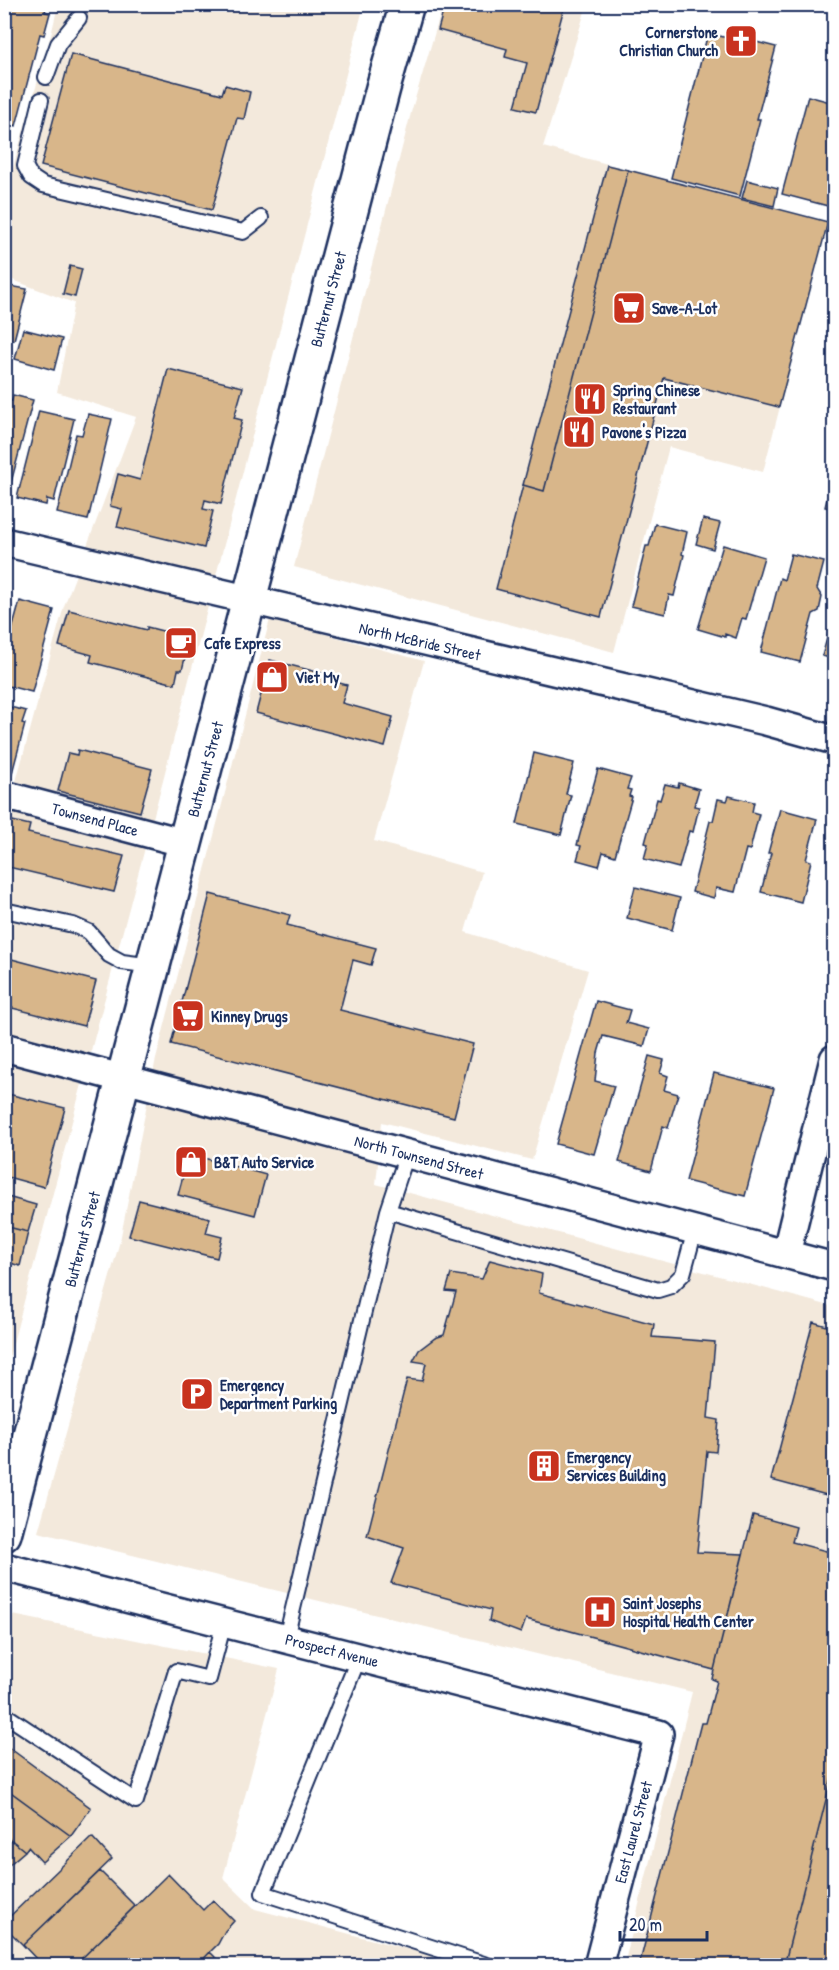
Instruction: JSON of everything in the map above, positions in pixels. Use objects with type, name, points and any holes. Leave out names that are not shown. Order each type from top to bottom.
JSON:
[{"type":"street","name":"Butternut Street","points":[[4,1534],[383,88],[407,4]]},
{"type":"street","name":"North McBride Street","points":[[4,542],[834,740]]},
{"type":"street","name":"Townsend Place","points":[[4,795],[185,843]]},
{"type":"street","name":"North Townsend Street","points":[[4,1047],[834,1267]]},
{"type":"street","points":[[786,1254],[834,1059]]},
{"type":"street","name":"Prospect Avenue","points":[[4,1567],[659,1734]]},
{"type":"street","name":"East Laurel Street","points":[[598,1965],[659,1734]]},
{"type":"lane","points":[[46,77],[58,44],[80,18]]},
{"type":"lane","points":[[41,100],[25,166],[31,177],[43,185],[243,232],[261,218]]},
{"type":"lane","points":[[4,910],[73,925],[89,932],[109,955],[122,962],[153,966]]},
{"type":"lane","points":[[286,1638],[388,1211],[407,1154]]},
{"type":"lane","points":[[388,1211],[658,1290],[671,1286],[683,1274],[695,1230]]},
{"type":"lane","points":[[4,1714],[136,1800],[176,1671],[209,1679],[224,1623]]},
{"type":"lane","points":[[359,1657],[263,1893],[490,1965]]},
{"type":"shaded area","points":[[58,5],[364,5],[157,803],[5,1373],[5,806],[9,807],[64,606],[136,417],[57,392],[74,303],[5,277],[4,199]]},
{"type":"shaded area","points":[[443,5],[587,5],[543,147],[828,222],[763,472],[669,447],[614,652],[294,567],[412,109]]},
{"type":"shaded area","name":"Saint Josephs Hospital Health Center","points":[[270,619],[424,661],[374,841],[482,872],[465,932],[588,970],[532,1160],[382,1122],[376,1184],[834,1307],[834,1965],[624,1965],[692,1692],[38,1532],[120,1241],[155,1063]]},
{"type":"shaded area","points":[[13,1615],[279,1669],[223,1878],[255,1909],[468,1965],[8,1966],[5,1962],[4,1644]]},
{"type":"building","points":[[8,4],[47,4],[45,12],[50,13],[44,35],[40,34],[16,126],[12,124],[4,152],[4,17]]},
{"type":"building","points":[[445,4],[565,4],[536,112],[515,107],[527,63],[505,57],[507,49],[438,30]]},
{"type":"building","points":[[708,33],[755,45],[756,42],[776,47],[740,196],[671,178]]},
{"type":"building","points":[[71,54],[222,94],[225,85],[250,92],[244,119],[237,118],[212,210],[41,166]]},
{"type":"building","points":[[808,96],[834,103],[834,182],[828,206],[782,194]]},
{"type":"building","points":[[607,165],[628,170],[544,491],[523,485]]},
{"type":"building","points":[[628,170],[828,222],[779,407],[664,378],[601,617],[496,589],[523,485],[544,491]]},
{"type":"building","points":[[747,180],[778,188],[774,206],[742,198]]},
{"type":"building","points":[[70,266],[82,269],[75,297],[63,294]]},
{"type":"building","points":[[4,285],[27,289],[14,340],[4,338]]},
{"type":"building","points":[[23,329],[62,339],[54,370],[15,359]]},
{"type":"building","points":[[168,369],[243,387],[234,418],[242,420],[221,504],[205,500],[203,509],[213,511],[204,548],[117,527],[122,509],[110,506],[118,474],[140,480]]},
{"type":"building","points":[[13,395],[33,400],[9,490],[5,496],[4,406],[6,400],[12,401]]},
{"type":"building","points":[[39,411],[74,419],[54,501],[47,499],[46,505],[17,498]]},
{"type":"building","points":[[88,414],[112,419],[88,520],[57,513],[76,434],[82,435]]},
{"type":"building","points":[[832,479],[834,480],[834,509],[825,507]]},
{"type":"building","points":[[703,519],[720,523],[713,549],[696,544]]},
{"type":"building","points":[[655,524],[687,532],[674,596],[669,595],[665,614],[631,606],[646,546],[649,546]]},
{"type":"building","points":[[723,545],[764,557],[746,619],[742,618],[736,638],[698,629]]},
{"type":"building","points":[[791,554],[824,562],[817,589],[822,597],[819,611],[813,614],[800,662],[761,652],[780,578],[784,580]]},
{"type":"building","points":[[20,601],[54,610],[32,692],[4,685],[4,659]]},
{"type":"building","points":[[69,610],[147,630],[147,627],[190,638],[182,670],[178,670],[175,684],[90,662],[92,655],[59,646]]},
{"type":"building","points":[[831,624],[834,625],[834,659],[822,656]]},
{"type":"building","points":[[270,660],[325,674],[324,679],[347,685],[342,703],[393,717],[385,747],[256,713]]},
{"type":"building","points":[[10,707],[26,711],[22,723],[25,724],[11,777],[4,775],[4,716],[7,717]]},
{"type":"building","points":[[78,750],[152,769],[140,812],[58,791],[68,753],[77,755]]},
{"type":"building","points":[[534,753],[574,763],[566,794],[571,795],[561,835],[517,824]]},
{"type":"building","points":[[598,769],[631,778],[627,789],[631,790],[629,796],[632,797],[615,856],[603,852],[599,866],[577,860],[581,846],[577,845]]},
{"type":"building","points":[[679,783],[699,789],[694,806],[699,807],[693,832],[689,831],[679,868],[644,859],[648,844],[645,843],[657,799],[660,800],[665,784],[678,787]]},
{"type":"building","points":[[729,796],[754,802],[752,812],[759,814],[750,850],[746,849],[735,892],[716,888],[714,898],[692,892],[718,799],[727,801]]},
{"type":"building","points":[[780,809],[817,819],[806,860],[811,861],[801,902],[761,892],[771,853],[768,853]]},
{"type":"building","points":[[4,819],[30,825],[28,833],[124,856],[114,892],[4,866]]},
{"type":"building","points":[[635,887],[680,898],[672,930],[627,918]]},
{"type":"building","points":[[210,894],[290,915],[287,925],[376,948],[371,965],[353,960],[340,1010],[473,1044],[454,1117],[171,1044]]},
{"type":"building","points":[[4,957],[96,981],[84,1026],[4,1006]]},
{"type":"building","points":[[596,1001],[630,1010],[626,1023],[649,1029],[644,1046],[603,1036],[598,1053],[595,1081],[614,1086],[594,1154],[556,1144]]},
{"type":"building","points":[[649,1056],[664,1060],[660,1073],[668,1076],[664,1090],[678,1094],[668,1128],[663,1126],[651,1171],[619,1162]]},
{"type":"building","points":[[714,1073],[774,1088],[745,1196],[686,1181]]},
{"type":"building","points":[[4,1093],[65,1108],[44,1187],[4,1176]]},
{"type":"building","points":[[189,1154],[266,1175],[255,1215],[178,1195]]},
{"type":"building","points":[[4,1196],[36,1205],[28,1232],[4,1226]]},
{"type":"building","points":[[139,1200],[210,1218],[206,1233],[222,1237],[217,1258],[129,1236]]},
{"type":"building","points":[[4,1226],[28,1232],[20,1266],[4,1261]]},
{"type":"building","name":"Emergency Services Building","points":[[490,1260],[542,1274],[539,1293],[654,1324],[652,1337],[715,1342],[708,1418],[719,1420],[716,1452],[707,1451],[697,1552],[743,1554],[714,1670],[526,1619],[521,1633],[489,1621],[491,1610],[391,1583],[404,1548],[367,1536],[407,1379],[422,1381],[426,1363],[413,1361],[419,1350],[435,1338],[444,1335],[456,1292],[446,1291],[451,1274],[482,1279]]},
{"type":"building","points":[[813,1322],[834,1328],[834,1497],[771,1480]]},
{"type":"building","points":[[753,1515],[796,1527],[792,1542],[834,1553],[834,1768],[784,1966],[639,1966],[701,1723],[706,1723],[717,1681],[712,1679]]},
{"type":"building","points":[[4,1744],[91,1808],[71,1836],[4,1787]]},
{"type":"building","points":[[834,1768],[834,1966],[784,1966]]},
{"type":"building","points":[[4,1787],[71,1836],[42,1862],[28,1847],[25,1851],[4,1834]]},
{"type":"building","points":[[4,1834],[25,1851],[4,1869]]},
{"type":"building","points":[[92,1837],[112,1859],[23,1945],[4,1926],[4,1922]]},
{"type":"building","points":[[100,1871],[135,1906],[74,1966],[43,1966],[23,1945]]},
{"type":"building","points":[[168,1874],[203,1910],[213,1900],[234,1921],[218,1944],[197,1966],[74,1966]]},
{"type":"building","points":[[210,1952],[221,1963],[219,1966],[197,1966]]},
{"type":"place","name":"Cornerstone Christian Church","points":[[741,41]]},
{"type":"place","name":"Save-A-Lot","points":[[629,308]]},
{"type":"place","name":"Spring Chinese Restaurant","points":[[590,399]]},
{"type":"place","name":"Pavone's Pizza","points":[[579,432]]},
{"type":"place","name":"Cafe Express","points":[[181,643]]},
{"type":"place","name":"Viet My","points":[[272,677]]},
{"type":"place","name":"Kinney Drugs","points":[[188,1016]]},
{"type":"place","name":"B&T Auto Service","points":[[191,1162]]},
{"type":"place","name":"Emergency Department Parking","points":[[197,1394]]},
{"type":"place","name":"Emergency Services Building","points":[[544,1466]]},
{"type":"place","name":"Saint Josephs Hospital Health Center","points":[[600,1612]]}]
